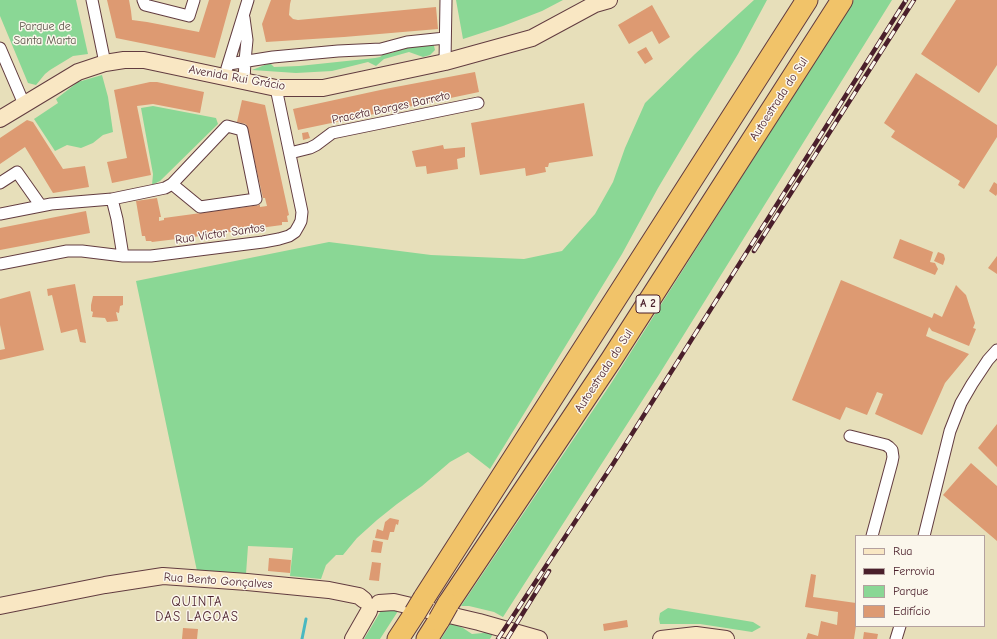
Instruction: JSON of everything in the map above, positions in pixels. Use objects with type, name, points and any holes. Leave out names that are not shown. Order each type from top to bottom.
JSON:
[{"type":"highway","name":"A 2","points":[[398,639],[807,0]]},
{"type":"highway","name":"Autoestrada do Sul","points":[[426,639],[611,360],[842,0]]},
{"type":"street","points":[[92,0],[105,63]]},
{"type":"street","points":[[144,0],[144,5],[189,16],[194,0]]},
{"type":"street","points":[[226,70],[248,0]]},
{"type":"street","points":[[445,62],[446,0]]},
{"type":"street","name":"Avenida Rui Grácio","points":[[0,119],[78,72],[105,63],[124,60],[144,60],[226,70],[244,81],[276,88],[323,88],[445,62],[532,38],[601,1]]},
{"type":"street","points":[[244,14],[250,60],[244,81]]},
{"type":"street","name":"Avenida Rui Grácio","points":[[226,70],[250,60],[313,53],[381,49],[407,42],[446,38]]},
{"type":"street","points":[[0,48],[24,104]]},
{"type":"street","name":"Rua Victor Santos","points":[[0,264],[73,251],[123,256],[151,256],[279,239],[289,236],[295,232],[302,218],[276,88]]},
{"type":"street","name":"Praceta Borges Barreto","points":[[290,153],[310,148],[332,133],[478,103]]},
{"type":"street","points":[[0,214],[51,204],[112,199],[165,188],[172,184],[227,126],[242,130],[256,199],[200,207],[172,184]]},
{"type":"street","points":[[0,183],[17,172],[41,206]]},
{"type":"street","points":[[112,199],[123,256]]},
{"type":"street","points":[[924,535],[950,431],[961,403],[988,360],[997,350]]},
{"type":"street","points":[[850,436],[886,445],[892,450],[892,462],[872,535]]},
{"type":"street","name":"Rua Bento Gonçalves","points":[[0,606],[105,585],[163,576],[330,590],[358,596],[371,604],[394,602],[479,622],[539,639]]},
{"type":"street","points":[[353,639],[371,604]]},
{"type":"street","points":[[896,639],[900,627]]},
{"type":"street","points":[[661,639],[696,636],[726,639]]},
{"type":"green space","name":"Parque de Santa Marta","points":[[0,0],[76,0],[88,54],[73,56],[50,70],[36,85],[28,83],[0,16]]},
{"type":"green space","points":[[456,0],[563,0],[542,11],[463,39]]},
{"type":"green space","points":[[754,0],[767,0],[738,54],[658,188],[622,254],[490,469],[468,452],[450,462],[422,486],[377,520],[357,538],[343,555],[336,555],[326,565],[321,579],[290,576],[293,548],[248,546],[246,574],[197,571],[136,281],[329,242],[431,255],[524,259],[562,251],[595,214],[613,182],[625,148],[645,103],[695,54]]},
{"type":"green space","points":[[854,0],[892,0],[660,373],[503,617],[494,612],[469,606],[461,606],[610,385]]},
{"type":"green space","points":[[433,42],[435,50],[430,55],[423,57],[409,52],[384,59],[376,66],[368,62],[332,71],[296,73],[252,70],[270,63],[274,67],[299,66],[375,58],[384,54],[392,53],[410,44]]},
{"type":"green space","points":[[102,75],[108,97],[113,132],[103,135],[93,143],[81,148],[67,145],[55,151],[34,119],[58,103],[56,99],[78,82]]},
{"type":"green space","points":[[153,106],[216,118],[218,124],[160,181],[152,185],[153,174],[141,108]]},
{"type":"green space","points":[[400,608],[380,639],[364,639],[382,609]]},
{"type":"green space","points":[[668,608],[753,622],[761,627],[752,632],[700,624],[660,624],[660,613]]},
{"type":"green space","points":[[451,623],[472,634],[494,632],[490,639],[441,639]]},
{"type":"building","points":[[107,0],[129,0],[132,20],[199,32],[209,0],[231,0],[215,58],[116,38]]},
{"type":"building","points":[[271,0],[291,0],[289,15],[293,19],[298,20],[436,7],[438,29],[266,42],[262,24]]},
{"type":"building","points":[[956,0],[997,0],[997,65],[979,93],[921,54]]},
{"type":"building","points":[[652,5],[670,37],[659,44],[652,31],[629,44],[618,25]]},
{"type":"building","points":[[646,47],[653,59],[645,64],[637,52]]},
{"type":"building","points":[[475,72],[479,92],[298,130],[293,109],[385,89]]},
{"type":"building","points":[[916,73],[997,125],[997,137],[964,189],[958,185],[960,181],[891,137],[895,131],[884,123]]},
{"type":"building","points":[[150,82],[157,82],[204,92],[200,113],[153,104],[137,106],[151,175],[112,183],[107,162],[127,158],[114,90]]},
{"type":"building","points":[[242,100],[265,105],[289,215],[287,216],[288,222],[282,222],[282,225],[185,238],[152,242],[146,241],[145,236],[142,236],[136,201],[157,198],[161,217],[159,217],[159,221],[164,220],[164,218],[260,205],[260,207],[267,206],[265,198],[263,198],[246,124],[237,122]]},
{"type":"building","points":[[584,103],[593,156],[549,163],[548,167],[545,167],[546,172],[526,176],[525,168],[480,175],[471,123]]},
{"type":"building","points":[[27,120],[33,122],[63,169],[85,166],[89,187],[53,193],[25,147],[0,164],[0,138]]},
{"type":"building","points":[[308,132],[310,138],[303,140],[302,133]]},
{"type":"building","points":[[443,145],[444,149],[465,147],[465,157],[457,159],[458,169],[427,174],[426,166],[416,167],[412,151]]},
{"type":"building","points":[[994,182],[997,184],[996,196],[989,191]]},
{"type":"building","points":[[86,211],[90,233],[0,250],[0,228]]},
{"type":"building","points":[[900,239],[933,252],[930,262],[935,263],[938,269],[935,275],[893,258]]},
{"type":"building","points":[[938,252],[944,255],[945,259],[943,265],[934,261]]},
{"type":"building","points":[[997,256],[997,274],[988,268]]},
{"type":"building","points":[[841,280],[932,318],[934,313],[942,317],[956,285],[966,295],[975,323],[973,328],[976,329],[969,346],[932,331],[929,327],[926,336],[969,354],[945,383],[922,435],[875,414],[883,394],[877,392],[867,415],[846,407],[840,420],[792,400]]},
{"type":"building","points":[[75,284],[86,343],[80,342],[77,329],[61,333],[52,295],[48,296],[47,289]]},
{"type":"building","points":[[30,291],[44,350],[0,360],[0,350],[5,349],[0,325],[0,299]]},
{"type":"building","points":[[93,296],[123,296],[123,305],[120,306],[119,313],[116,312],[118,321],[107,322],[105,318],[92,317],[93,312],[91,311],[91,305]]},
{"type":"building","points":[[997,424],[997,467],[978,448]]},
{"type":"building","points":[[971,463],[997,486],[997,541],[943,495]]},
{"type":"building","points":[[390,518],[399,520],[398,525],[396,524],[394,532],[390,532],[388,540],[375,538],[377,529],[383,531],[385,522]]},
{"type":"building","points":[[373,540],[383,542],[381,553],[371,552]]},
{"type":"building","points":[[269,558],[291,560],[290,573],[268,571]]},
{"type":"building","points":[[372,562],[381,563],[379,581],[369,580]]},
{"type":"building","points":[[811,574],[816,575],[813,597],[855,603],[856,627],[854,639],[806,639],[808,633],[818,636],[821,621],[837,625],[838,612],[805,607]]},
{"type":"building","points":[[627,620],[628,627],[604,631],[603,624]]},
{"type":"building","name":"QUINTA DAS LAGOAS","points":[[183,628],[198,629],[197,639],[182,639]]},
{"type":"building","points":[[864,632],[878,634],[877,639],[863,639]]},
{"type":"waterway","points":[[302,639],[306,619]]},
{"type":"railway","points":[[498,639],[613,464],[906,0]]},
{"type":"railway","points":[[754,251],[914,0]]},
{"type":"railway","points":[[507,639],[549,571]]},
{"type":"district","name":"QUINTA DAS LAGOAS","points":[[197,610]]}]
